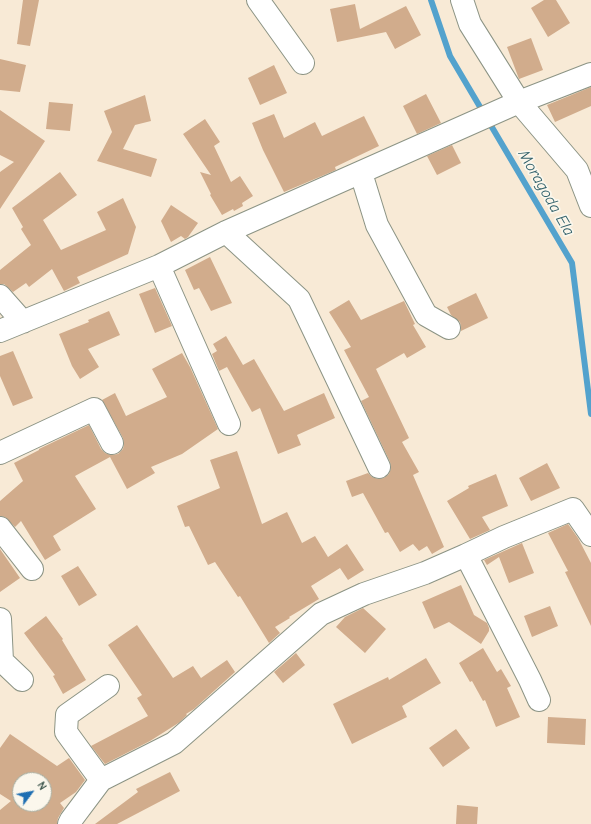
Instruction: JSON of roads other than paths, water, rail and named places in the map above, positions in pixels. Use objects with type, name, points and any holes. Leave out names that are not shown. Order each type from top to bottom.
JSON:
[{"type":"street","points":[[258,0],[303,63]]},
{"type":"street","points":[[462,0],[470,24],[519,102],[577,170],[591,206]]},
{"type":"street","points":[[0,331],[158,266],[226,232],[519,102],[591,74]]},
{"type":"street","points":[[361,173],[377,225],[426,315],[449,328]]},
{"type":"street","points":[[226,232],[299,299],[379,467]]},
{"type":"street","points":[[158,266],[229,424]]},
{"type":"street","points":[[0,296],[23,322]]},
{"type":"street","points":[[0,453],[94,409],[112,443]]},
{"type":"street","points":[[69,824],[101,780],[174,743],[321,614],[364,594],[424,573],[504,537],[573,509],[591,535]]},
{"type":"street","points":[[0,528],[32,569]]},
{"type":"street","points":[[466,554],[539,700]]},
{"type":"street","points":[[0,619],[2,661],[22,680]]},
{"type":"street","points":[[101,780],[66,732],[67,715],[108,686]]},
{"type":"waterway","name":"Moragoda Ela","points":[[431,0],[450,56],[572,263],[591,414]]}]
